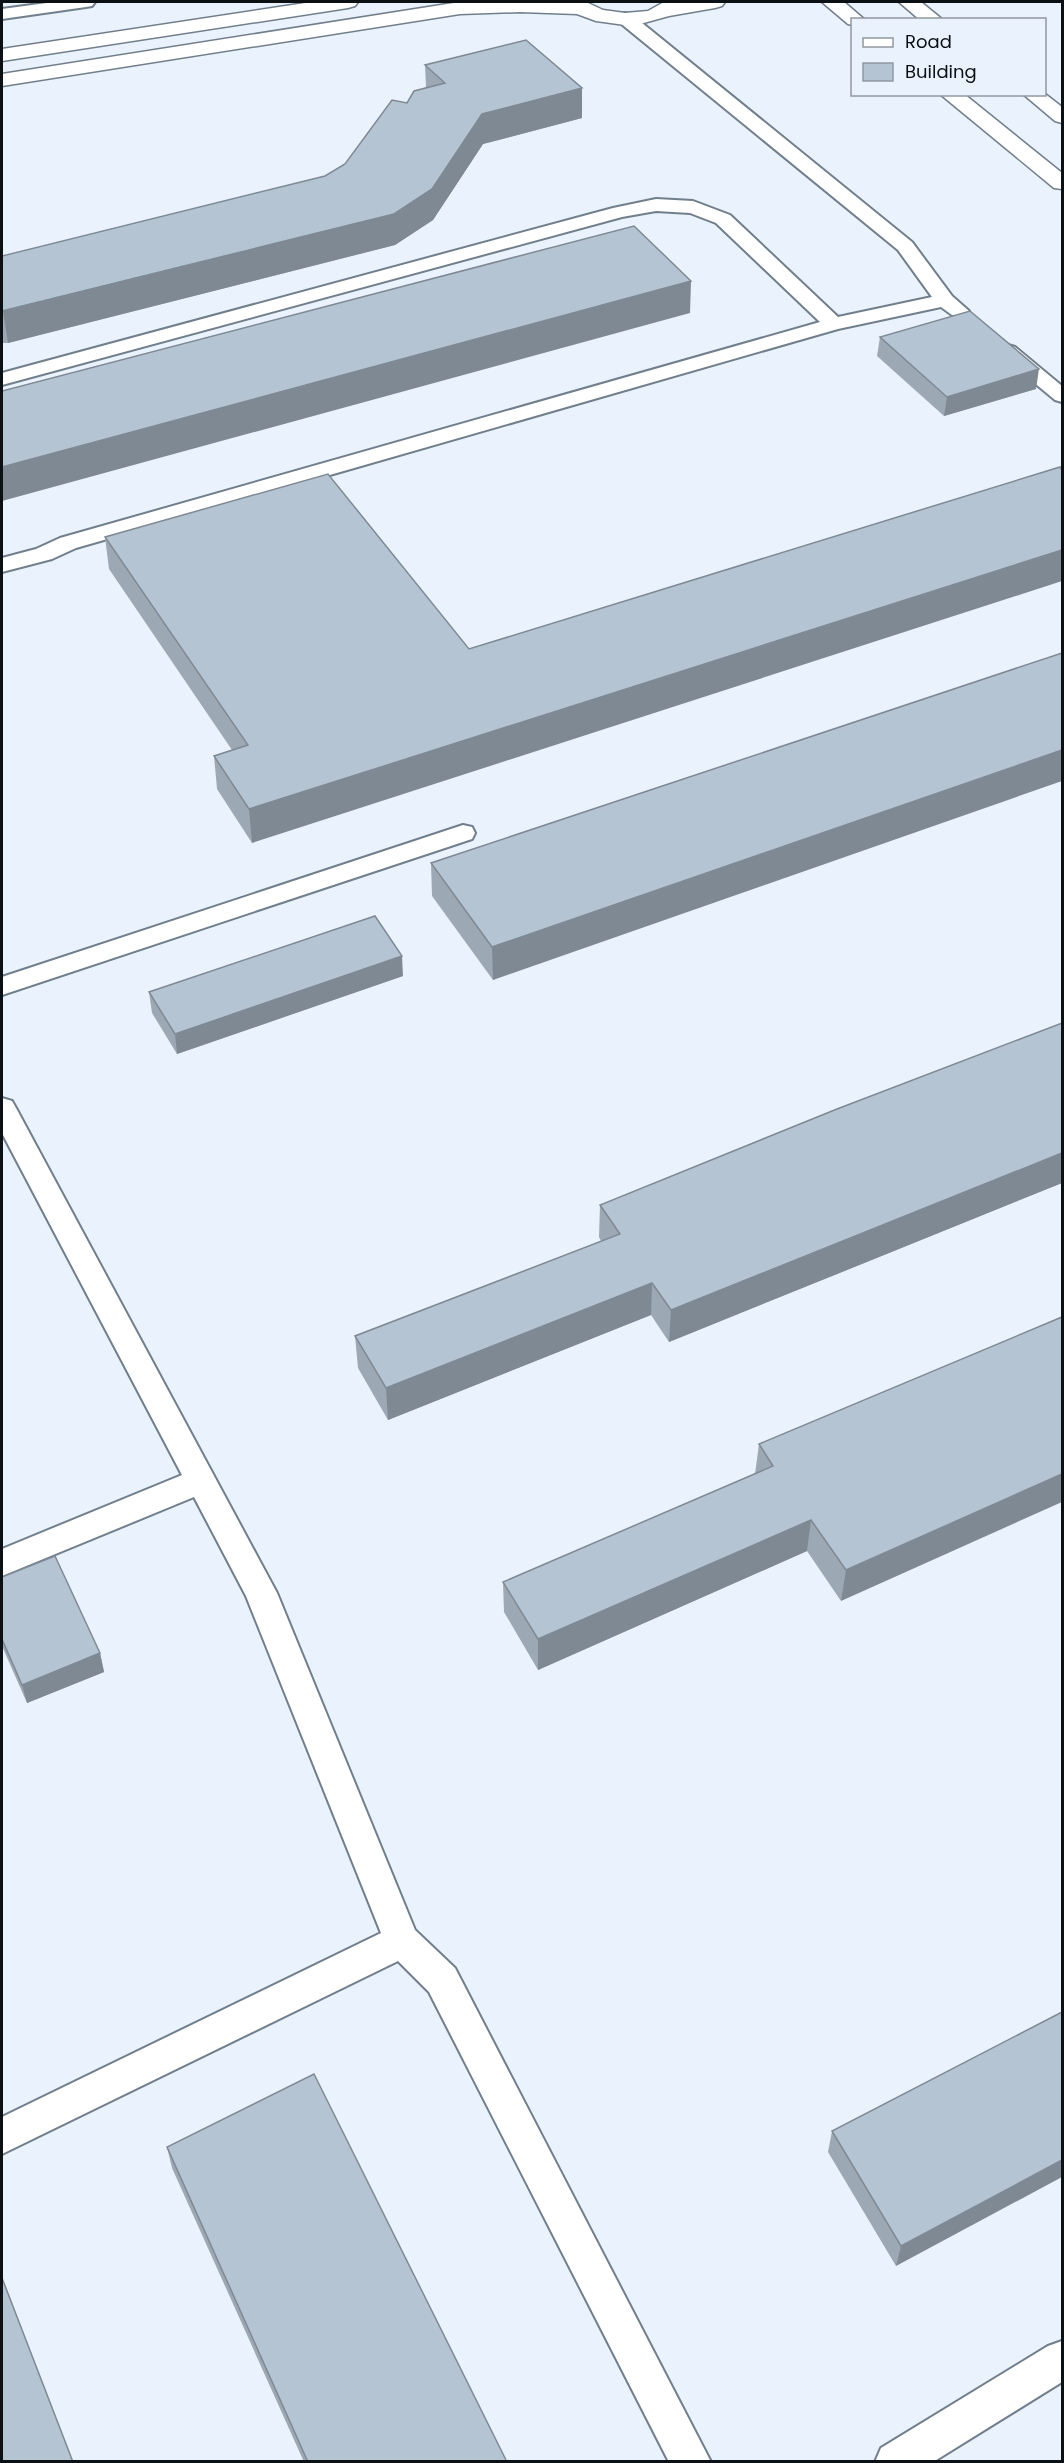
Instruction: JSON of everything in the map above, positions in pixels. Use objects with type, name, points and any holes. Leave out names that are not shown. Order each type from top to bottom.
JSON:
[{"type":"street","points":[[2,55],[348,2]]},
{"type":"street","points":[[2,80],[460,8],[578,5],[605,17],[625,18],[646,16],[670,6],[715,2]]},
{"type":"street","points":[[832,2],[852,18]]},
{"type":"street","points":[[909,2],[930,18]]},
{"type":"street","points":[[953,96],[1062,183]]},
{"type":"street","points":[[1036,96],[1062,117]]},
{"type":"lane","points":[[2,14],[86,2]]},
{"type":"lane","points":[[625,18],[905,246],[945,300],[972,322]]},
{"type":"lane","points":[[2,380],[620,212],[656,205],[693,207],[723,219],[834,324]]},
{"type":"lane","points":[[2,565],[44,554],[68,543],[834,324],[945,300]]},
{"type":"lane","points":[[990,337],[1062,396]]},
{"type":"lane","points":[[2,987],[463,833]]},
{"type":"lane","points":[[2,1108],[261,1593],[402,1941],[442,1980],[691,2462]]},
{"type":"lane","points":[[2,1563],[201,1481]]},
{"type":"lane","points":[[2,2136],[402,1941]]},
{"type":"lane","points":[[895,2462],[1062,2360]]},
{"type":"building","points":[[526,40],[582,88],[482,114],[432,189],[394,214],[2,311],[2,256],[325,176],[345,164],[392,100],[407,103],[414,91],[445,83],[425,65]]},
{"type":"building","points":[[634,226],[691,281],[2,467],[2,391]]},
{"type":"building","points":[[970,311],[1039,369],[947,397],[880,337]]},
{"type":"building","points":[[1060,467],[1062,470],[1062,550],[249,809],[214,756],[248,745],[105,537],[328,474],[469,649]]},
{"type":"building","points":[[1062,653],[1062,750],[492,947],[431,863]]},
{"type":"building","points":[[375,916],[402,956],[175,1034],[149,992]]},
{"type":"building","points":[[1062,1023],[1062,1153],[671,1310],[652,1283],[386,1388],[355,1336],[620,1234],[600,1205],[837,1109]]},
{"type":"building","points":[[1062,1317],[1062,1474],[846,1570],[811,1520],[538,1639],[503,1582],[773,1466],[759,1444]]},
{"type":"building","points":[[55,1556],[100,1653],[22,1685],[2,1639],[2,1577]]},
{"type":"building","points":[[1062,2012],[1062,2160],[901,2246],[832,2131]]},
{"type":"building","points":[[314,2074],[507,2462],[308,2462],[167,2147]]},
{"type":"building","points":[[2,2278],[73,2462],[2,2462]]}]
